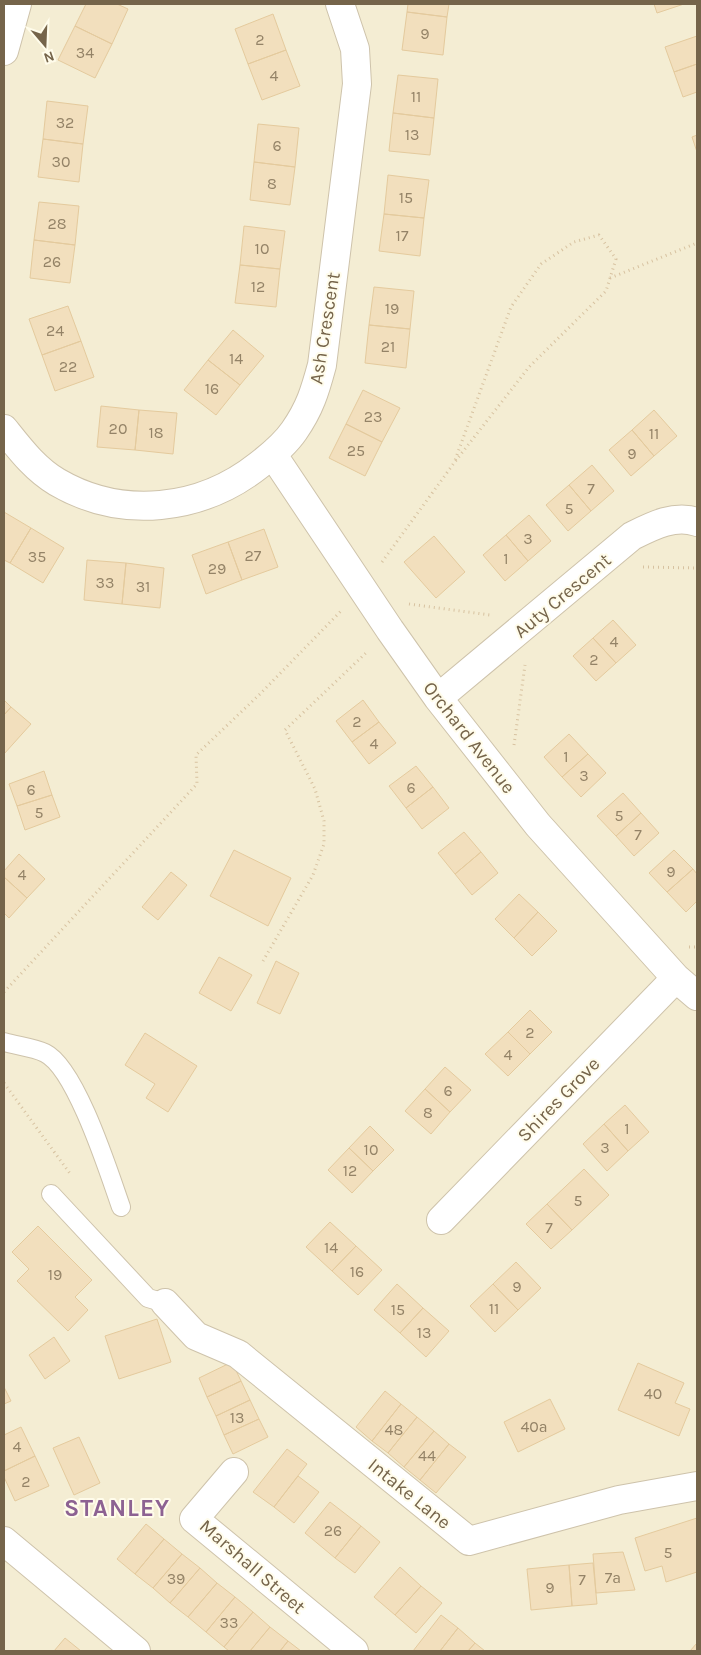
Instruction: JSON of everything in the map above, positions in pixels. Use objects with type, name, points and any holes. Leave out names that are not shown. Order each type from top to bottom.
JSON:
[{"type":"street","points":[[4,51],[17,4]]},
{"type":"street","name":"Ash Crescent","points":[[4,429],[30,461],[56,482],[91,498],[139,506],[173,504],[209,495],[242,478],[272,454],[294,432],[312,400],[322,365],[357,84],[355,49],[340,4]]},
{"type":"street","name":"Orchard Avenue","points":[[272,454],[438,698],[538,825],[676,978],[697,996]]},
{"type":"street","name":"Auty Crescent","points":[[438,698],[632,536],[658,523],[687,518],[697,522]]},
{"type":"street","name":"Shires Grove","points":[[441,1220],[676,978]]},
{"type":"street","name":"Intake Lane","points":[[166,1303],[196,1336],[238,1354],[469,1541],[619,1500],[697,1486]]},
{"type":"street","name":"Marshall Street","points":[[234,1472],[194,1520],[354,1651]]},
{"type":"street","points":[[4,1541],[136,1651]]},
{"type":"lane","points":[[4,1042],[45,1053],[58,1064],[82,1104],[101,1149],[121,1207]]},
{"type":"lane","points":[[51,1194],[148,1298],[166,1303]]},
{"type":"path","points":[[4,992],[197,784],[196,755],[260,694],[362,588],[454,463],[529,367],[606,291],[616,259],[598,235],[574,242],[541,264],[511,307],[454,463]]},
{"type":"path","points":[[610,278],[697,243]]},
{"type":"path","points":[[263,961],[313,874],[324,844],[324,821],[315,789],[285,730],[390,630]]},
{"type":"shaded area","points":[[4,4],[697,4],[697,1651],[4,1651]]},
{"type":"building","points":[[86,4],[117,4],[128,9],[112,44],[75,26]]},
{"type":"building","points":[[408,4],[449,4],[447,17],[407,12]]},
{"type":"building","points":[[654,4],[684,4],[657,13]]},
{"type":"building","points":[[407,12],[447,17],[443,55],[402,50]]},
{"type":"building","points":[[273,14],[286,50],[248,64],[235,29]]},
{"type":"building","points":[[75,26],[112,44],[95,78],[58,60]]},
{"type":"building","points":[[697,36],[697,64],[674,72],[665,47]]},
{"type":"building","points":[[286,50],[300,86],[262,100],[248,64]]},
{"type":"building","points":[[697,64],[697,92],[683,97],[674,72]]},
{"type":"building","points":[[398,75],[438,79],[434,118],[393,113]]},
{"type":"building","points":[[47,101],[88,106],[83,144],[43,139]]},
{"type":"building","points":[[393,113],[434,118],[430,155],[389,151]]},
{"type":"building","points":[[258,124],[299,128],[295,167],[254,162]]},
{"type":"building","points":[[697,135],[697,152],[692,137]]},
{"type":"building","points":[[43,139],[83,144],[79,182],[38,177]]},
{"type":"building","points":[[254,162],[295,167],[290,205],[250,200]]},
{"type":"building","points":[[388,175],[429,180],[424,218],[384,214]]},
{"type":"building","points":[[39,202],[79,206],[75,245],[34,240]]},
{"type":"building","points":[[384,214],[424,218],[420,256],[379,251]]},
{"type":"building","points":[[244,226],[285,231],[280,269],[240,265]]},
{"type":"building","points":[[34,240],[75,245],[70,283],[30,278]]},
{"type":"building","points":[[240,265],[280,269],[276,307],[235,303]]},
{"type":"building","points":[[374,287],[414,291],[410,329],[369,325]]},
{"type":"building","points":[[68,306],[81,341],[42,355],[29,319]]},
{"type":"building","points":[[369,325],[410,329],[406,368],[365,363]]},
{"type":"building","points":[[233,330],[264,356],[240,385],[208,360]]},
{"type":"building","points":[[81,341],[94,377],[55,391],[42,355]]},
{"type":"building","points":[[208,360],[240,385],[216,415],[184,390]]},
{"type":"building","points":[[363,390],[400,408],[382,442],[346,424]]},
{"type":"building","points":[[101,406],[139,410],[135,450],[97,447]]},
{"type":"building","points":[[139,410],[177,413],[173,454],[135,450]]},
{"type":"building","points":[[654,410],[677,436],[654,456],[632,430]]},
{"type":"building","points":[[346,424],[382,442],[365,476],[329,458]]},
{"type":"building","points":[[632,430],[654,456],[631,476],[609,450]]},
{"type":"building","points":[[592,465],[614,491],[591,511],[569,485]]},
{"type":"building","points":[[569,485],[591,511],[568,531],[546,505]]},
{"type":"building","points":[[4,512],[31,528],[10,563],[4,560]]},
{"type":"building","points":[[529,515],[551,541],[528,561],[506,535]]},
{"type":"building","points":[[31,528],[64,548],[43,583],[10,563]]},
{"type":"building","points":[[264,529],[278,567],[242,580],[228,542]]},
{"type":"building","points":[[506,535],[528,561],[505,581],[483,555]]},
{"type":"building","points":[[434,536],[465,572],[436,598],[404,562]]},
{"type":"building","points":[[228,542],[242,580],[206,594],[192,555]]},
{"type":"building","points":[[87,560],[126,563],[122,604],[84,600]]},
{"type":"building","points":[[126,563],[164,568],[160,608],[122,604]]},
{"type":"building","points":[[613,620],[636,645],[616,663],[593,638]]},
{"type":"building","points":[[593,638],[616,663],[596,681],[573,656]]},
{"type":"building","points":[[4,700],[11,707],[4,715]]},
{"type":"building","points":[[363,700],[379,722],[352,742],[336,721]]},
{"type":"building","points":[[11,707],[31,724],[4,754],[4,715]]},
{"type":"building","points":[[379,722],[396,743],[369,764],[352,742]]},
{"type":"building","points":[[569,734],[588,754],[562,777],[544,757]]},
{"type":"building","points":[[588,754],[606,773],[581,797],[562,777]]},
{"type":"building","points":[[416,766],[433,787],[406,808],[389,786]]},
{"type":"building","points":[[44,771],[52,795],[17,806],[9,784]]},
{"type":"building","points":[[433,787],[449,808],[422,829],[406,808]]},
{"type":"building","points":[[623,793],[641,813],[616,836],[597,816]]},
{"type":"building","points":[[52,795],[60,817],[25,830],[17,806]]},
{"type":"building","points":[[641,813],[659,833],[634,856],[616,836]]},
{"type":"building","points":[[464,832],[481,852],[455,874],[438,853]]},
{"type":"building","points":[[234,850],[291,878],[268,926],[210,896]]},
{"type":"building","points":[[674,850],[693,869],[667,892],[649,873]]},
{"type":"building","points":[[481,852],[498,873],[472,895],[455,874]]},
{"type":"building","points":[[19,854],[45,879],[27,898],[4,877],[4,871]]},
{"type":"building","points":[[693,869],[697,874],[697,901],[686,912],[667,892]]},
{"type":"building","points":[[171,872],[187,885],[158,920],[142,907]]},
{"type":"building","points":[[4,877],[27,898],[9,918],[4,913]]},
{"type":"building","points":[[519,894],[538,912],[514,938],[495,919]]},
{"type":"building","points":[[538,912],[557,931],[532,956],[514,938]]},
{"type":"building","points":[[219,957],[252,975],[231,1011],[199,993]]},
{"type":"building","points":[[276,961],[299,973],[280,1014],[257,1003]]},
{"type":"building","points":[[530,1010],[552,1032],[530,1054],[508,1032]]},
{"type":"building","points":[[508,1032],[530,1054],[508,1076],[485,1054]]},
{"type":"building","points":[[145,1033],[197,1066],[168,1112],[146,1098],[155,1084],[125,1065]]},
{"type":"building","points":[[445,1067],[471,1090],[450,1112],[425,1089]]},
{"type":"building","points":[[425,1089],[450,1112],[431,1134],[405,1111]]},
{"type":"building","points":[[625,1105],[649,1132],[628,1151],[604,1124]]},
{"type":"building","points":[[604,1124],[628,1151],[607,1171],[583,1144]]},
{"type":"building","points":[[370,1126],[394,1150],[373,1171],[349,1148]]},
{"type":"building","points":[[349,1148],[373,1171],[352,1193],[328,1170]]},
{"type":"building","points":[[584,1169],[609,1195],[572,1230],[547,1204]]},
{"type":"building","points":[[547,1204],[572,1230],[551,1249],[526,1224]]},
{"type":"building","points":[[330,1222],[356,1246],[332,1271],[306,1247]]},
{"type":"building","points":[[38,1226],[92,1280],[75,1297],[88,1310],[68,1331],[17,1281],[29,1269],[12,1252]]},
{"type":"building","points":[[356,1246],[382,1270],[358,1295],[332,1271]]},
{"type":"building","points":[[516,1262],[541,1288],[518,1310],[493,1284]]},
{"type":"building","points":[[397,1284],[423,1308],[400,1333],[374,1310]]},
{"type":"building","points":[[493,1284],[518,1310],[495,1332],[470,1306]]},
{"type":"building","points":[[423,1308],[449,1331],[426,1357],[400,1333]]},
{"type":"building","points":[[157,1319],[171,1362],[119,1379],[105,1336]]},
{"type":"building","points":[[54,1337],[70,1361],[45,1379],[29,1355]]},
{"type":"building","points":[[232,1362],[241,1381],[207,1397],[199,1378]]},
{"type":"building","points":[[638,1363],[684,1383],[675,1403],[690,1409],[679,1436],[618,1410]]},
{"type":"building","points":[[241,1381],[250,1400],[216,1416],[207,1397]]},
{"type":"building","points":[[4,1387],[11,1401],[4,1404]]},
{"type":"building","points":[[385,1391],[401,1404],[372,1441],[356,1427]]},
{"type":"building","points":[[550,1399],[565,1429],[518,1452],[504,1422]]},
{"type":"building","points":[[250,1400],[259,1419],[224,1435],[216,1416]]},
{"type":"building","points":[[401,1404],[417,1417],[388,1453],[372,1441]]},
{"type":"building","points":[[417,1417],[434,1431],[404,1467],[388,1453]]},
{"type":"building","points":[[259,1419],[268,1437],[233,1454],[224,1435]]},
{"type":"building","points":[[21,1427],[35,1456],[4,1471],[4,1435]]},
{"type":"building","points":[[434,1431],[449,1444],[420,1480],[404,1467]]},
{"type":"building","points":[[79,1437],[100,1483],[74,1495],[53,1448]]},
{"type":"building","points":[[449,1444],[466,1457],[436,1493],[420,1480]]},
{"type":"building","points":[[287,1449],[307,1464],[274,1507],[253,1492]]},
{"type":"building","points":[[35,1456],[49,1486],[15,1501],[4,1477],[4,1471]]},
{"type":"building","points":[[298,1476],[319,1492],[294,1523],[274,1507]]},
{"type":"building","points":[[330,1502],[361,1526],[335,1558],[305,1533]]},
{"type":"building","points":[[697,1518],[697,1572],[666,1582],[662,1566],[645,1571],[635,1538]]},
{"type":"building","points":[[146,1524],[164,1539],[135,1574],[117,1559]]},
{"type":"building","points":[[361,1526],[380,1542],[355,1573],[335,1558]]},
{"type":"building","points":[[164,1539],[182,1554],[153,1588],[135,1574]]},
{"type":"building","points":[[623,1552],[635,1590],[596,1593],[593,1554]]},
{"type":"building","points":[[182,1554],[200,1568],[170,1603],[153,1588]]},
{"type":"building","points":[[593,1563],[597,1604],[572,1606],[569,1565]]},
{"type":"building","points":[[569,1565],[572,1606],[531,1610],[527,1569]]},
{"type":"building","points":[[400,1567],[421,1586],[395,1615],[374,1597]]},
{"type":"building","points":[[200,1568],[217,1583],[188,1617],[170,1603]]},
{"type":"building","points":[[217,1583],[235,1597],[206,1632],[188,1617]]},
{"type":"building","points":[[421,1586],[442,1603],[416,1633],[395,1615]]},
{"type":"building","points":[[235,1597],[253,1612],[224,1647],[206,1632]]},
{"type":"building","points":[[253,1612],[270,1627],[250,1651],[229,1651],[224,1647]]},
{"type":"building","points":[[441,1615],[458,1628],[440,1651],[413,1651]]},
{"type":"building","points":[[270,1627],[288,1641],[280,1651],[250,1651]]},
{"type":"building","points":[[458,1628],[475,1643],[468,1651],[440,1651]]},
{"type":"building","points":[[65,1638],[81,1651],[54,1651]]},
{"type":"building","points":[[288,1641],[301,1651],[280,1651]]},
{"type":"building","points":[[475,1643],[485,1651],[468,1651]]},
{"type":"building","points":[[697,1643],[697,1651],[690,1651]]},
{"type":"district","name":"STANLEY","points":[[117,1508]]}]
